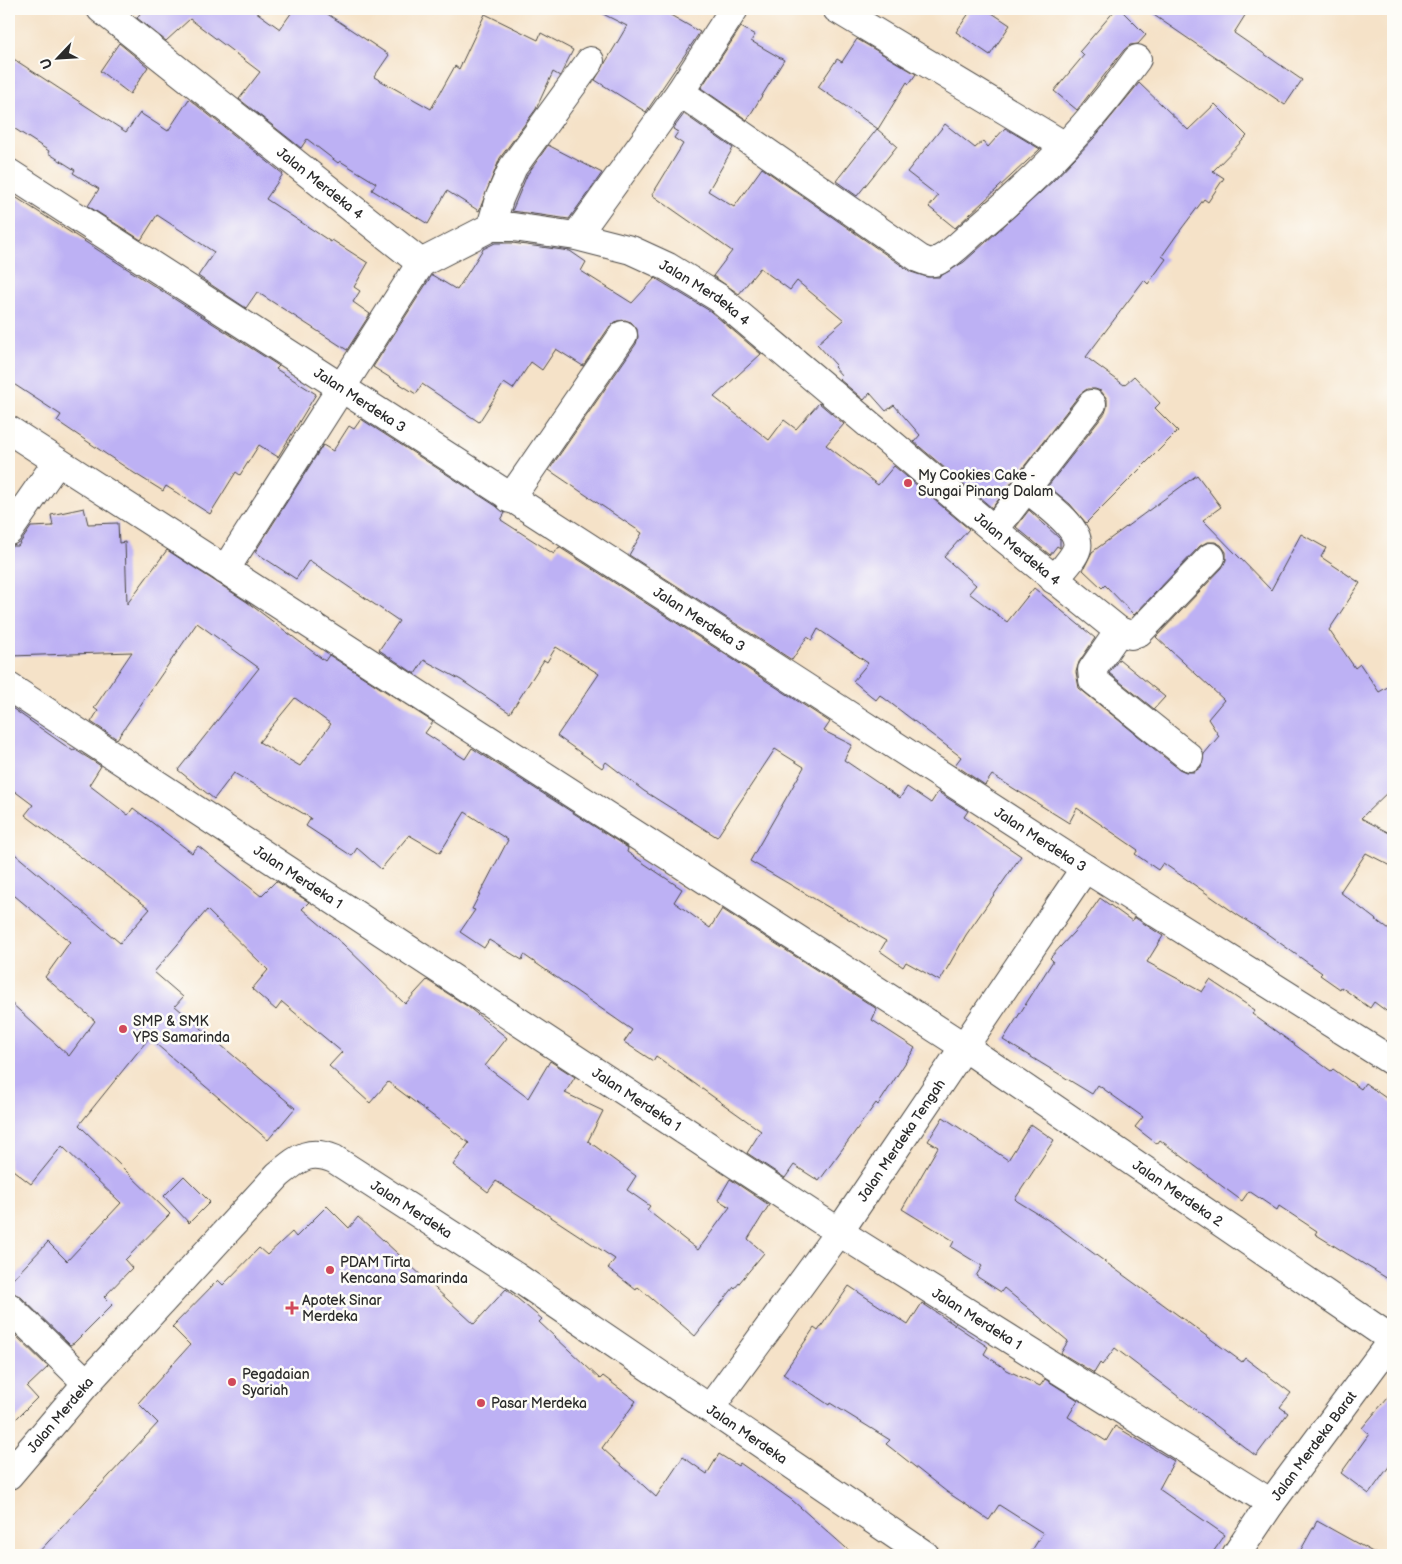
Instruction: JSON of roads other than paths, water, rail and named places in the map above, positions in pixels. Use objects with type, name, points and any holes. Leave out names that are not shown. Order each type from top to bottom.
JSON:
[{"type":"street","points":[[576,236],[680,92],[734,9]]},
{"type":"street","points":[[837,9],[1065,146]]},
{"type":"street","name":"Jalan Merdeka 4","points":[[106,10],[421,263],[491,227],[513,227],[576,236],[631,250],[668,267],[719,298],[1054,580],[1119,631]]},
{"type":"street","points":[[680,92],[920,259],[931,262],[944,257],[1001,209],[1088,122],[1137,60]]},
{"type":"street","points":[[491,227],[499,198],[513,168],[590,61]]},
{"type":"street","name":"Jalan Merdeka 3","points":[[9,173],[510,499],[1085,868],[1393,1062]]},
{"type":"street","points":[[225,570],[421,263]]},
{"type":"street","points":[[510,499],[623,336]]},
{"type":"street","points":[[994,530],[1092,404]]},
{"type":"street","name":"Jalan Merdeka 2","points":[[9,430],[963,1046],[1393,1339]]},
{"type":"street","points":[[9,531],[57,462]]},
{"type":"street","points":[[1026,488],[1068,524],[1076,538],[1075,552],[1054,580]]},
{"type":"street","points":[[1189,757],[1093,680],[1092,670],[1119,631],[1131,635],[1139,632],[1212,557]]},
{"type":"street","name":"Jalan Merdeka 1","points":[[9,687],[839,1232],[1271,1503]]},
{"type":"street","name":"Jalan Merdeka Tengah","points":[[710,1408],[839,1232],[1085,868]]},
{"type":"street","name":"Jalan Merdeka","points":[[9,1475],[87,1383],[278,1175],[306,1155],[315,1154],[334,1158],[515,1276],[925,1555]]},
{"type":"street","points":[[9,1307],[87,1383]]},
{"type":"street","name":"Jalan Merdeka Barat","points":[[1236,1555],[1271,1503],[1393,1339]]},
{"type":"place","name":"My Cookies Cake - Sungai Pinang Dalam","points":[[908,483]]},
{"type":"place","name":"SMP & SMK YPS Samarinda","points":[[123,1029]]},
{"type":"place","name":"PDAM Tirta Kencana Samarinda","points":[[330,1270]]},
{"type":"place","name":"Apotek Sinar Merdeka","points":[[292,1308]]},
{"type":"place","name":"Pegadaian Syariah","points":[[232,1382]]},
{"type":"place","name":"Pasar Merdeka","points":[[481,1403]]}]
